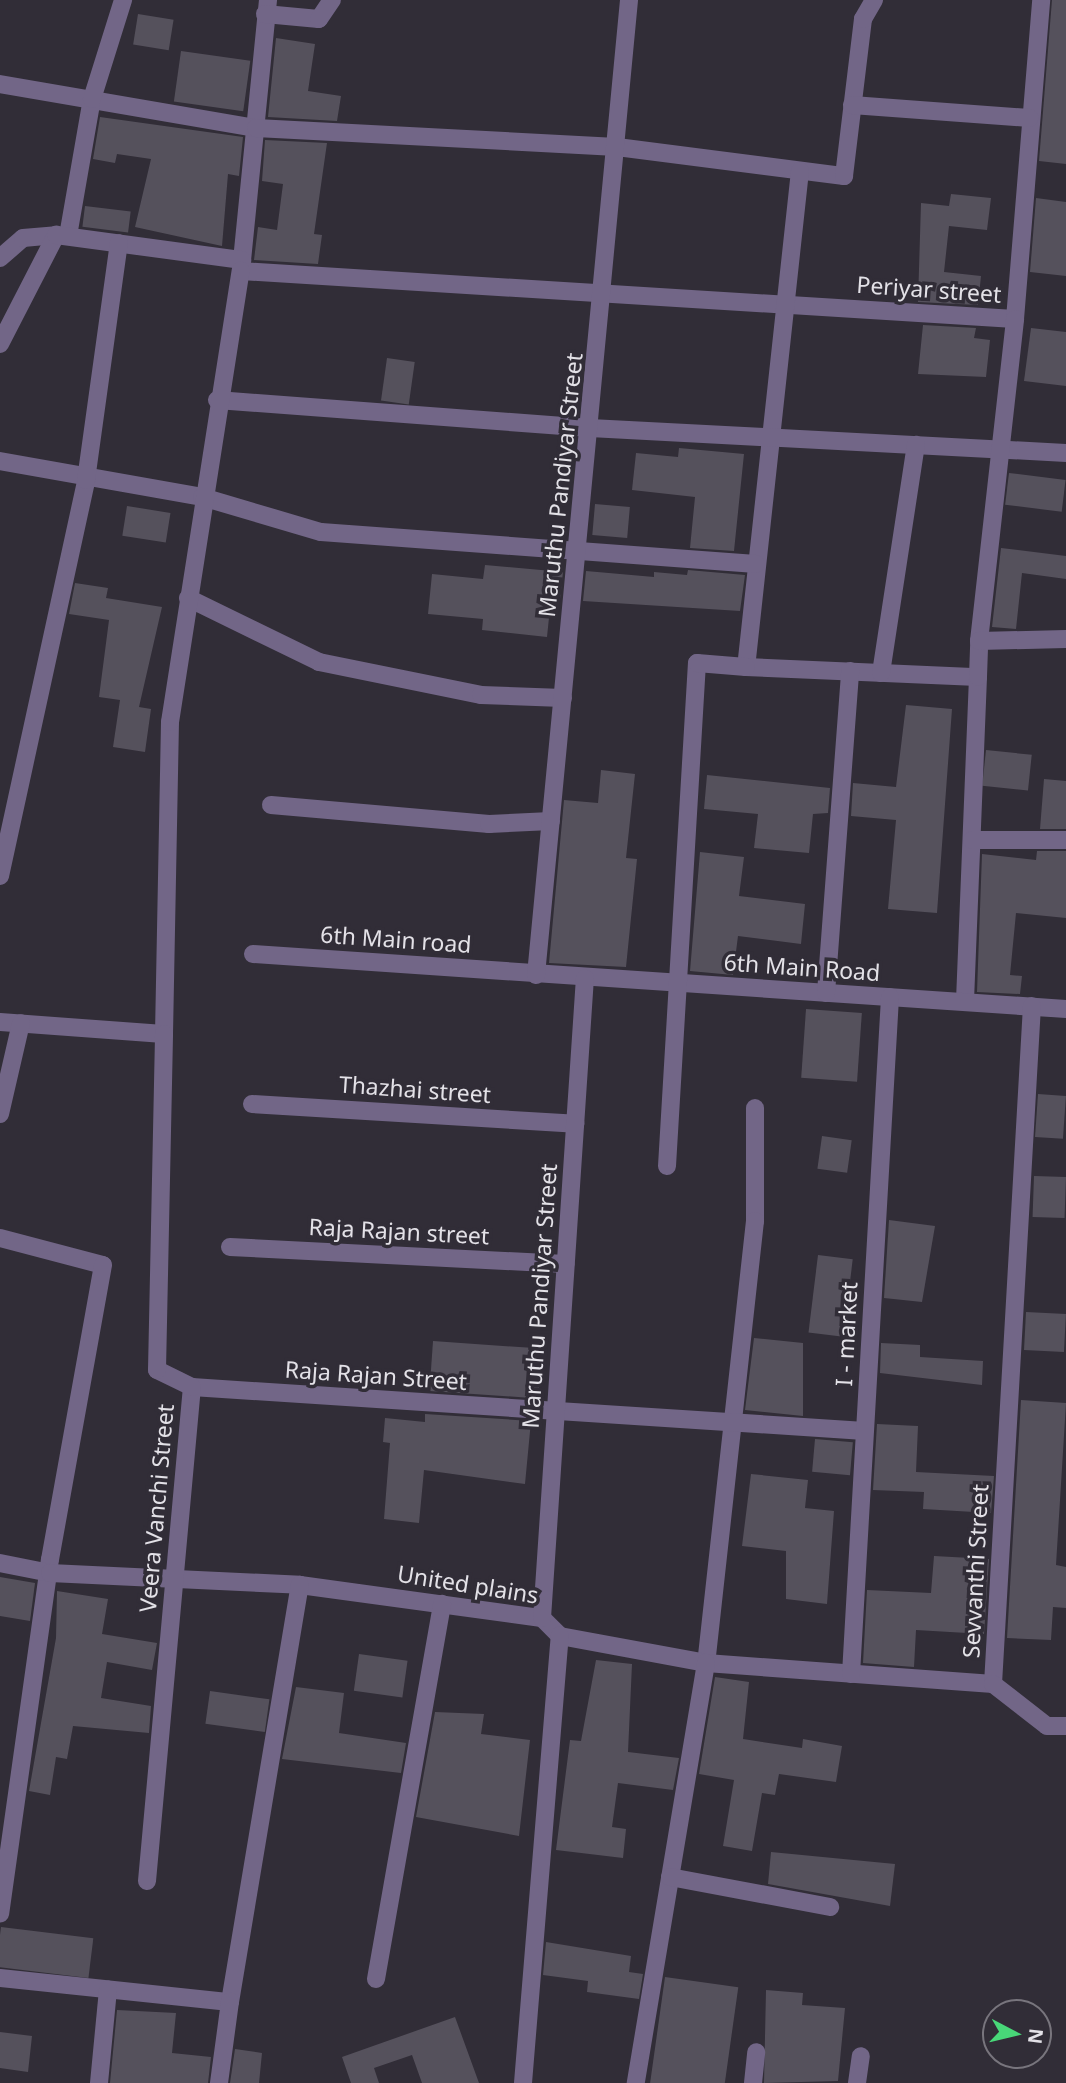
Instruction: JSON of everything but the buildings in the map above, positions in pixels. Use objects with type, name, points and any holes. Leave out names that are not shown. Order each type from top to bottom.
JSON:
[{"type":"street","points":[[0,344],[62,235],[92,99],[123,0]]},
{"type":"street","points":[[0,1022],[164,1034],[170,722],[202,496],[241,265],[267,7],[319,19],[332,0]]},
{"type":"street","name":"Maruthu Pandiyar Street","points":[[536,975],[604,293],[629,0]]},
{"type":"street","points":[[0,84],[256,128],[617,147],[844,176],[863,19],[874,0]]},
{"type":"street","name":"Periyar street","points":[[0,258],[23,238],[62,235],[241,265],[604,293],[1015,319],[1041,0]]},
{"type":"street","points":[[852,106],[1030,118]]},
{"type":"street","points":[[746,667],[782,304],[800,171]]},
{"type":"street","points":[[0,876],[86,480],[119,243]]},
{"type":"street","points":[[965,1002],[979,641],[998,449],[1015,319]]},
{"type":"street","points":[[217,400],[590,428],[1066,453]]},
{"type":"street","points":[[881,673],[916,444]]},
{"type":"street","points":[[0,461],[86,480],[202,496],[321,532],[756,564]]},
{"type":"street","points":[[188,598],[319,662],[481,695],[563,698]]},
{"type":"street","points":[[979,641],[1066,639]]},
{"type":"street","points":[[667,1167],[674,983],[697,663],[978,677]]},
{"type":"street","points":[[826,993],[850,671]]},
{"type":"street","points":[[271,805],[489,824],[551,821]]},
{"type":"street","points":[[972,840],[1066,840]]},
{"type":"street","name":"6th Main road","points":[[253,954],[536,975]]},
{"type":"street","name":"6th Main Road","points":[[536,975],[1066,1009]]},
{"type":"street","name":"Maruthu Pandiyar Street","points":[[542,1618],[584,978]]},
{"type":"street","name":"I - market","points":[[851,1674],[890,997]]},
{"type":"street","name":"Sevvanthi Street","points":[[706,1663],[993,1684],[1032,1006]]},
{"type":"street","points":[[0,1114],[21,1023]]},
{"type":"street","name":"Veera Vanchi Street","points":[[147,1881],[192,1387],[157,1370],[164,1034]]},
{"type":"street","name":"Thazhai street","points":[[252,1104],[575,1124]]},
{"type":"street","points":[[636,2083],[706,1663],[755,1221],[755,1108]]},
{"type":"street","points":[[0,1238],[103,1265],[50,1573],[0,1913]]},
{"type":"street","name":"Raja Rajan street","points":[[230,1247],[566,1264]]},
{"type":"street","name":"Raja Rajan Street","points":[[192,1387],[734,1426]]},
{"type":"street","points":[[734,1426],[865,1431]]},
{"type":"street","name":"United plains","points":[[0,1563],[50,1573],[300,1585],[542,1618],[560,1636]]},
{"type":"street","points":[[219,2083],[230,2002],[300,1585]]},
{"type":"street","points":[[376,1979],[442,1604]]},
{"type":"street","points":[[523,2083],[560,1636],[706,1663]]},
{"type":"street","points":[[993,1684],[1047,1726],[1066,1726]]},
{"type":"street","points":[[670,1877],[830,1907]]},
{"type":"street","points":[[0,1978],[230,2002]]},
{"type":"street","points":[[99,2083],[108,1989]]},
{"type":"street","points":[[753,2083],[756,2052]]},
{"type":"street","points":[[857,2083],[861,2056]]}]
